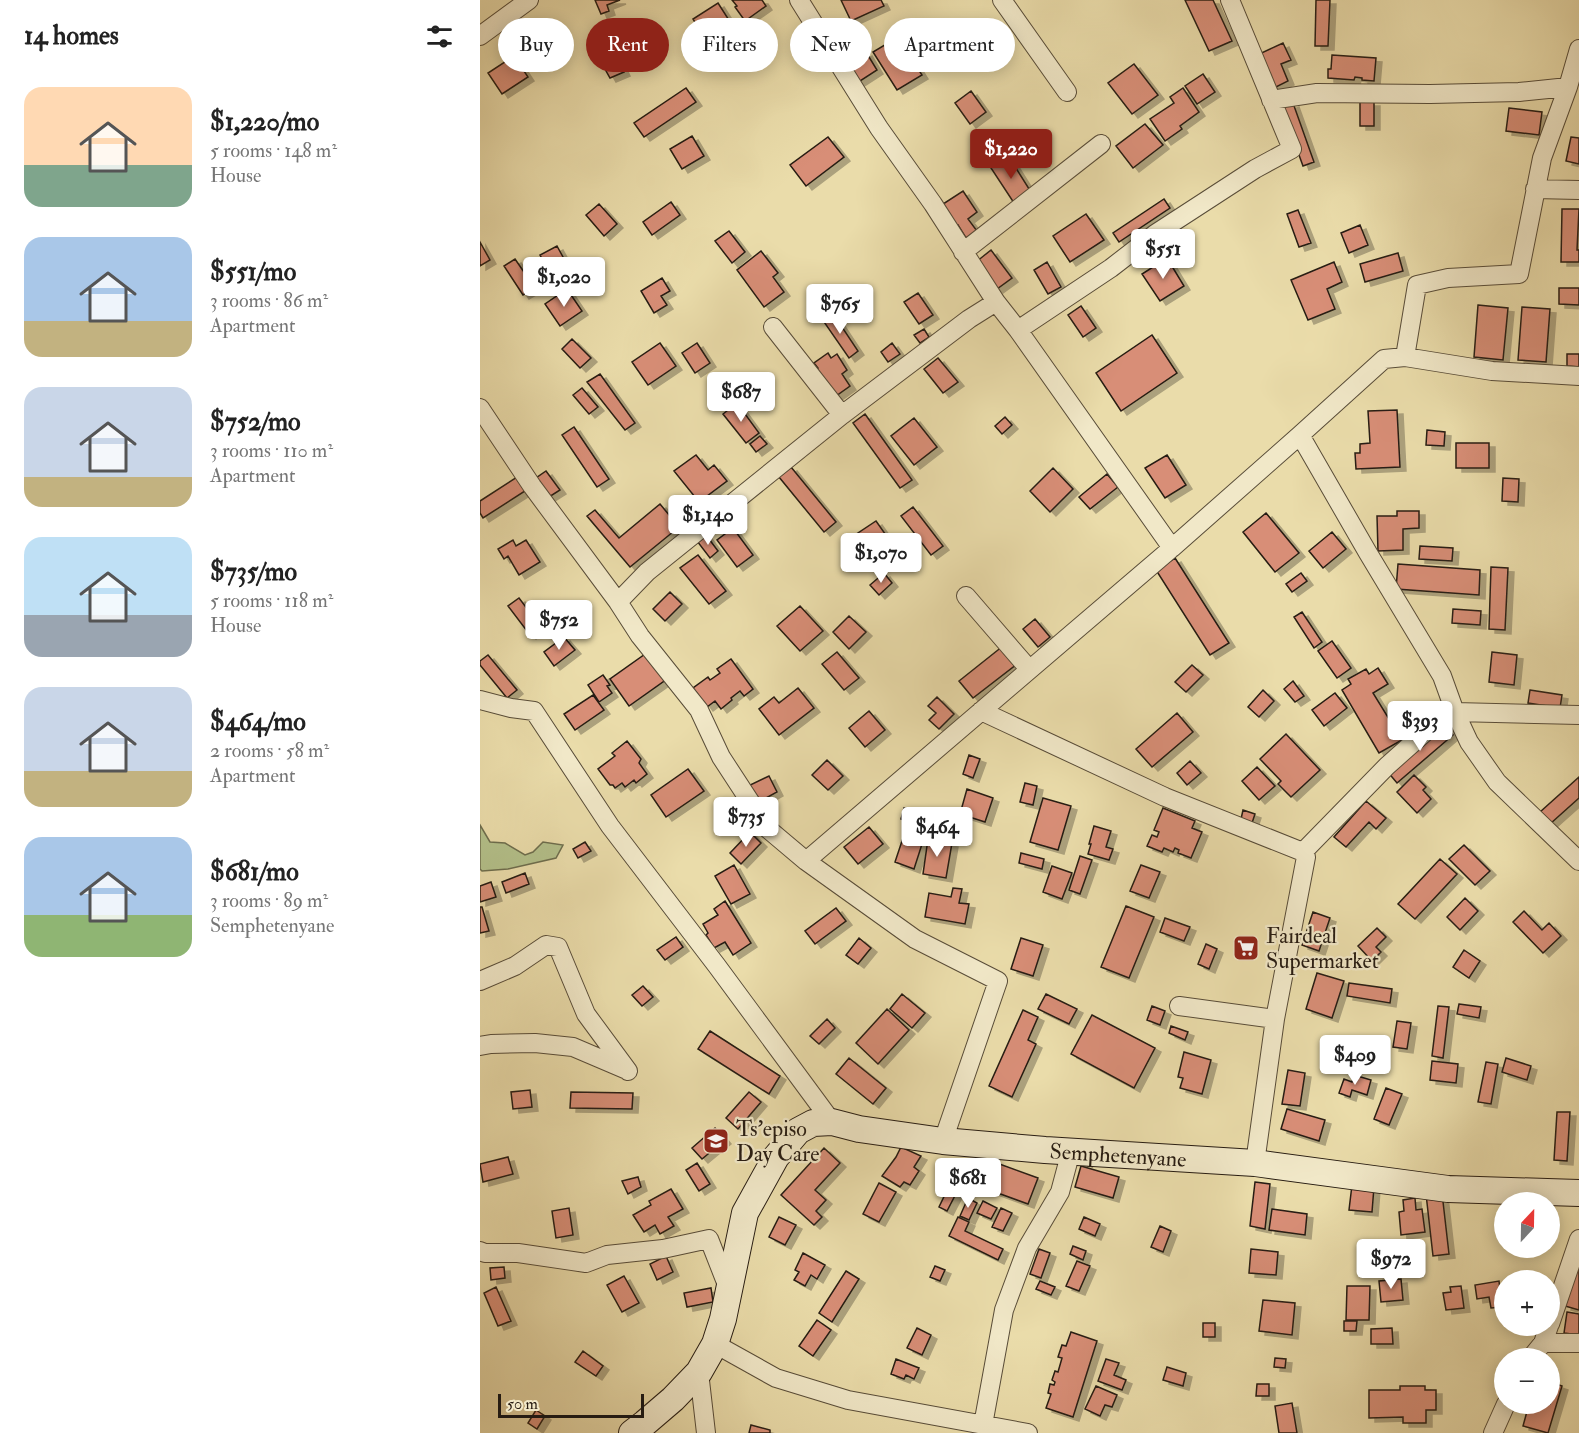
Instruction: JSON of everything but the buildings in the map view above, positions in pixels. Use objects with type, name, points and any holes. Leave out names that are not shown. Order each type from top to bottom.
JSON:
[{"type":"main road","name":"Semphetenyane","points":[[632,1433],[699,1372],[715,1344],[723,1319],[745,1213],[776,1157],[798,1131],[813,1123],[832,1122],[859,1129],[943,1141],[1256,1163],[1448,1189],[1579,1192]]},
{"type":"street","points":[[480,36],[529,0]]},
{"type":"street","points":[[799,0],[879,128],[933,204],[996,302],[1172,548]]},
{"type":"street","points":[[1002,0],[1068,92]]},
{"type":"street","points":[[1018,330],[1111,268],[1155,234],[1255,169],[1292,149],[1230,0]]},
{"type":"street","points":[[1405,357],[1417,285],[1448,278],[1519,274],[1542,158],[1579,49]]},
{"type":"street","points":[[1271,100],[1317,93],[1519,92],[1568,87]]},
{"type":"street","points":[[963,252],[1101,144]]},
{"type":"street","points":[[1535,189],[1579,190]]},
{"type":"street","points":[[618,602],[647,572],[842,415],[969,319],[996,302]]},
{"type":"street","points":[[773,327],[842,415]]},
{"type":"street","points":[[806,861],[1172,548],[1384,359],[1405,357],[1492,371],[1579,376]]},
{"type":"street","points":[[480,408],[532,486],[618,602],[640,636],[699,710],[721,758],[768,829],[806,861],[915,939],[998,981],[943,1141]]},
{"type":"street","points":[[1300,435],[1442,676],[1469,742],[1497,782],[1579,861]]},
{"type":"street","points":[[966,596],[1029,669]]},
{"type":"street","points":[[480,699],[511,708],[534,711],[610,826],[832,1122]]},
{"type":"street","points":[[981,711],[1165,797],[1303,852],[1306,857],[1275,1019],[1256,1163]]},
{"type":"street","points":[[1303,852],[1387,766],[1432,726],[1455,712],[1579,715]]},
{"type":"street","points":[[480,981],[516,966],[546,945],[558,947],[586,1014],[628,1071],[573,1047],[536,1043],[480,1046]]},
{"type":"street","points":[[1179,1006],[1275,1019]]},
{"type":"street","points":[[983,1425],[1004,1310],[1027,1248],[1060,1192],[1071,1151]]},
{"type":"street","points":[[480,1251],[518,1253],[586,1263],[607,1255],[663,1249],[709,1239],[729,1290]]},
{"type":"street","points":[[1560,1294],[1579,1239]]},
{"type":"street","points":[[1560,1336],[1579,1343]]},
{"type":"street","points":[[715,1344],[776,1378],[848,1400],[1028,1433]]},
{"type":"street","points":[[699,1372],[706,1433]]},
{"type":"street","points":[[1493,1433],[1502,1414]]},
{"type":"green space","points":[[480,825],[490,842],[505,843],[525,855],[533,852],[543,842],[563,845],[556,858],[508,869],[482,871],[480,869]]},
{"type":"place","name":"Fairdeal Supermarket","points":[[1246,948]]},
{"type":"place","name":"Ts'episo Day Care","points":[[716,1141]]}]
